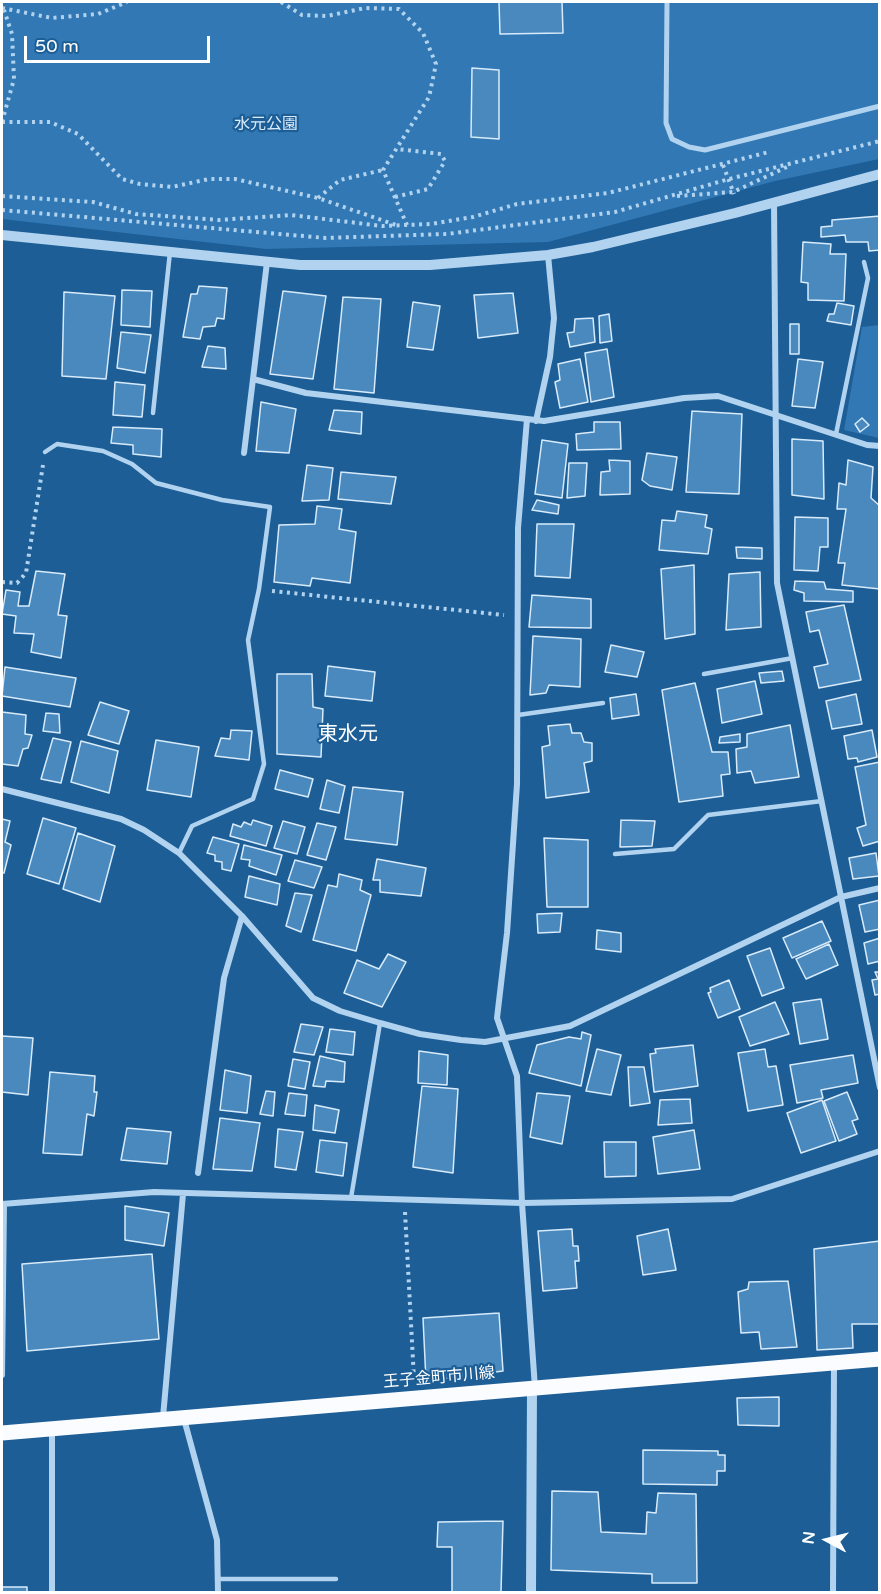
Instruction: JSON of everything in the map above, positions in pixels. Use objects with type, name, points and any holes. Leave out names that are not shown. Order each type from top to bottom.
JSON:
[{"type":"main road","name":"王子金町市川線","points":[[2,1433],[879,1359]]},
{"type":"street","points":[[667,2],[666,123],[672,139],[689,147],[705,150],[879,106]]},
{"type":"street","points":[[2,235],[300,265],[396,267],[548,255],[654,234],[879,174]]},
{"type":"street","points":[[774,201],[777,583],[879,1088]]},
{"type":"street","points":[[536,421],[554,318],[548,255]]},
{"type":"street","points":[[244,453],[267,262]]},
{"type":"street","points":[[253,379],[306,393],[536,421],[697,396],[718,396],[867,445],[879,446]]},
{"type":"street","points":[[526,419],[518,528],[516,807],[507,933],[497,1018],[517,1076],[522,1203],[534,1388],[531,1593]]},
{"type":"street","points":[[2,789],[121,819],[144,830],[179,854],[242,916],[313,998],[340,1011],[380,1023],[420,1034],[461,1040],[485,1042],[570,1026],[841,897],[879,888]]},
{"type":"street","points":[[198,1173],[224,978],[242,916]]},
{"type":"street","points":[[2,1375],[3,1204],[116,1193],[522,1203],[732,1199],[879,1151]]},
{"type":"street","points":[[163,1421],[183,1194]]},
{"type":"street","points":[[832,1593],[834,1364]]},
{"type":"street","points":[[184,1419],[217,1540],[218,1593]]},
{"type":"street","points":[[52,1430],[52,1593]]},
{"type":"lane","points":[[153,412],[170,252]]},
{"type":"lane","points":[[836,434],[868,278],[864,262]]},
{"type":"lane","points":[[45,453],[57,444],[103,451],[132,464],[156,483],[222,500],[270,507],[259,589],[248,640],[264,764],[254,799],[192,826],[179,854]]},
{"type":"lane","points":[[704,674],[793,658]]},
{"type":"lane","points":[[518,715],[603,703]]},
{"type":"lane","points":[[615,854],[674,849],[708,815],[822,801]]},
{"type":"lane","points":[[351,1198],[380,1023]]},
{"type":"lane","points":[[218,1579],[336,1579]]},
{"type":"path","points":[[2,9],[52,18],[98,14],[127,2]]},
{"type":"path","points":[[280,2],[302,15],[327,16],[365,8],[399,9],[423,33],[436,64],[429,97],[383,170],[340,180],[318,198]]},
{"type":"path","points":[[2,9],[12,34],[14,79],[2,122],[50,122],[78,134],[122,179],[140,184],[172,187],[209,179],[235,179],[318,198],[397,226]]},
{"type":"path","points":[[2,210],[326,238],[447,234],[545,223],[615,212],[729,179],[879,141]]},
{"type":"path","points":[[395,197],[428,189],[445,161],[441,154],[397,149]]},
{"type":"path","points":[[2,196],[39,201],[93,202],[148,215],[219,219],[291,215],[397,226],[431,224],[473,217],[517,204],[608,193],[778,149]]},
{"type":"path","points":[[669,196],[734,192],[798,161]]},
{"type":"path","points":[[723,165],[734,192],[735,213]]},
{"type":"path","points":[[383,170],[407,225]]},
{"type":"path","points":[[2,582],[17,583],[26,573],[45,453]]},
{"type":"path","points":[[259,589],[519,617]]},
{"type":"path","points":[[404,1201],[414,1382],[410,1389],[410,1399]]},
{"type":"green space","name":"水元公園","points":[[2,2],[879,2],[879,159],[775,181],[548,242],[266,249],[2,219]]},
{"type":"green space","points":[[879,325],[879,438],[844,430],[862,327]]},
{"type":"building","points":[[499,2],[562,2],[563,33],[500,34]]},
{"type":"building","points":[[472,68],[499,70],[499,139],[471,137]]},
{"type":"building","points":[[880,216],[880,250],[869,251],[868,242],[846,242],[845,235],[821,237],[821,227],[832,226],[832,220]]},
{"type":"building","points":[[803,242],[831,244],[830,254],[846,254],[844,301],[808,300],[808,283],[801,282]]},
{"type":"building","points":[[199,286],[227,288],[224,319],[217,318],[215,326],[203,327],[200,339],[183,337],[191,294],[197,294]]},
{"type":"building","points":[[122,290],[152,291],[150,327],[121,325]]},
{"type":"building","points":[[283,291],[326,296],[313,379],[270,374]]},
{"type":"building","points":[[64,292],[115,296],[106,379],[62,376]]},
{"type":"building","points":[[513,293],[518,333],[478,338],[474,295]]},
{"type":"building","points":[[343,297],[381,299],[374,393],[334,389]]},
{"type":"building","points":[[413,302],[440,306],[433,350],[407,347]]},
{"type":"building","points":[[837,303],[854,306],[851,325],[827,321],[829,314],[834,314]]},
{"type":"building","points":[[609,314],[612,341],[600,343],[599,316]]},
{"type":"building","points":[[593,318],[595,342],[570,347],[567,333],[574,332],[575,319]]},
{"type":"building","points":[[790,324],[799,324],[799,354],[790,354]]},
{"type":"building","points":[[121,332],[151,335],[145,373],[117,368]]},
{"type":"building","points":[[208,346],[225,348],[226,369],[202,367]]},
{"type":"building","points":[[607,349],[614,397],[591,402],[585,353]]},
{"type":"building","points":[[580,359],[588,402],[560,408],[555,382],[560,380],[558,364]]},
{"type":"building","points":[[798,359],[823,362],[815,408],[792,406]]},
{"type":"building","points":[[115,382],[145,385],[142,417],[113,415]]},
{"type":"building","points":[[261,402],[296,409],[289,453],[256,451]]},
{"type":"building","points":[[334,410],[362,412],[361,434],[329,430]]},
{"type":"building","points":[[692,411],[742,414],[739,494],[686,492]]},
{"type":"building","points":[[862,418],[869,425],[860,432],[855,424]]},
{"type":"building","points":[[594,422],[620,422],[621,449],[577,450],[576,434],[594,432]]},
{"type":"building","points":[[113,427],[162,429],[161,457],[133,454],[133,445],[111,443]]},
{"type":"building","points":[[792,439],[823,441],[824,499],[792,495]]},
{"type":"building","points":[[542,440],[568,444],[562,498],[535,494]]},
{"type":"building","points":[[647,453],[677,457],[672,490],[650,486],[642,480]]},
{"type":"building","points":[[609,460],[630,461],[630,494],[600,495],[601,472],[610,471]]},
{"type":"building","points":[[848,460],[873,467],[871,498],[880,506],[880,589],[842,585],[845,563],[838,563],[846,509],[837,509],[839,483],[846,485]]},
{"type":"building","points":[[569,463],[587,463],[585,496],[567,498]]},
{"type":"building","points":[[307,465],[333,468],[329,500],[302,501]]},
{"type":"building","points":[[341,472],[396,477],[391,504],[338,499]]},
{"type":"building","points":[[537,500],[559,505],[558,514],[532,510]]},
{"type":"building","points":[[317,506],[342,509],[339,529],[356,532],[350,583],[312,578],[310,586],[274,582],[279,525],[315,524]]},
{"type":"building","points":[[677,511],[707,515],[705,527],[712,529],[708,554],[659,550],[662,520],[675,521]]},
{"type":"building","points":[[795,517],[828,518],[828,547],[820,547],[818,571],[794,570]]},
{"type":"building","points":[[537,524],[574,524],[570,578],[535,576]]},
{"type":"building","points":[[736,547],[762,548],[762,559],[737,558]]},
{"type":"building","points":[[694,565],[695,634],[665,639],[661,569]]},
{"type":"building","points":[[36,571],[65,574],[58,615],[67,616],[61,658],[31,652],[34,634],[14,633],[16,616],[2,614],[6,590],[20,592],[18,606],[29,606]]},
{"type":"building","points":[[760,572],[761,627],[726,630],[729,574]]},
{"type":"building","points":[[795,581],[824,582],[826,589],[853,591],[853,602],[804,601],[804,593],[794,590]]},
{"type":"building","points":[[532,595],[591,599],[591,628],[529,627]]},
{"type":"building","points":[[844,605],[861,680],[819,688],[814,667],[828,664],[819,630],[810,632],[806,612]]},
{"type":"building","points":[[533,636],[581,639],[580,687],[549,685],[546,693],[530,695]]},
{"type":"building","points":[[611,645],[644,652],[637,677],[605,672]]},
{"type":"building","points":[[328,666],[375,672],[372,701],[325,696]]},
{"type":"building","points":[[5,667],[76,678],[70,707],[2,696]]},
{"type":"building","points":[[782,671],[784,681],[761,683],[759,673]]},
{"type":"building","points":[[277,674],[312,674],[313,707],[323,709],[321,757],[277,754]]},
{"type":"building","points":[[755,681],[762,714],[722,723],[717,689]]},
{"type":"building","points":[[695,683],[712,752],[728,752],[730,774],[721,775],[723,796],[679,802],[662,690]]},
{"type":"building","points":[[636,694],[639,715],[612,719],[610,698]]},
{"type":"building","points":[[856,694],[862,724],[832,729],[826,701]]},
{"type":"building","points":[[100,702],[129,711],[119,744],[88,735]]},
{"type":"building","points":[[2,712],[26,715],[25,734],[32,735],[28,748],[23,749],[18,766],[2,764]]},
{"type":"building","points":[[46,713],[59,714],[60,733],[43,731]]},
{"type":"building","points":[[570,724],[572,733],[581,733],[584,742],[592,743],[592,761],[584,763],[589,792],[546,798],[542,747],[550,745],[548,726]]},
{"type":"building","points":[[790,725],[799,777],[755,783],[751,771],[737,773],[736,749],[747,747],[747,734]]},
{"type":"building","points":[[231,730],[252,731],[249,760],[215,756],[221,738],[230,739]]},
{"type":"building","points":[[872,730],[877,757],[858,762],[857,758],[848,759],[844,736]]},
{"type":"building","points":[[740,734],[740,742],[719,743],[720,737]]},
{"type":"building","points":[[53,738],[71,742],[61,783],[41,779]]},
{"type":"building","points":[[156,740],[199,747],[191,797],[147,790]]},
{"type":"building","points":[[81,741],[118,751],[109,793],[71,782]]},
{"type":"building","points":[[880,762],[880,841],[863,846],[857,828],[866,825],[855,767]]},
{"type":"building","points":[[280,770],[313,779],[308,797],[275,789]]},
{"type":"building","points":[[327,780],[345,786],[339,813],[320,809]]},
{"type":"building","points":[[353,787],[403,792],[397,845],[345,839]]},
{"type":"building","points":[[43,818],[76,828],[59,884],[27,874]]},
{"type":"building","points":[[2,819],[10,821],[5,842],[11,845],[4,873],[2,873]]},
{"type":"building","points":[[253,820],[272,826],[266,846],[230,836],[233,824],[241,827],[244,822],[251,825]]},
{"type":"building","points":[[621,820],[655,821],[652,846],[620,847]]},
{"type":"building","points":[[283,821],[305,827],[297,854],[274,848]]},
{"type":"building","points":[[317,823],[336,827],[326,860],[307,855]]},
{"type":"building","points":[[78,833],[115,846],[100,902],[63,889]]},
{"type":"building","points":[[213,837],[239,844],[231,871],[222,869],[222,862],[215,861],[215,855],[207,853]]},
{"type":"building","points":[[544,838],[588,840],[588,907],[547,907]]},
{"type":"building","points":[[244,845],[282,855],[276,875],[249,866],[250,860],[241,859]]},
{"type":"building","points":[[876,853],[879,876],[853,879],[849,858]]},
{"type":"building","points":[[377,859],[426,868],[421,896],[380,892],[380,880],[373,880]]},
{"type":"building","points":[[295,860],[322,867],[314,888],[288,881]]},
{"type":"building","points":[[339,874],[362,880],[360,890],[371,895],[356,951],[313,940],[328,885],[337,887]]},
{"type":"building","points":[[249,876],[280,884],[277,905],[245,897]]},
{"type":"building","points":[[295,893],[312,895],[301,932],[286,926]]},
{"type":"building","points":[[880,900],[880,929],[865,932],[859,905]]},
{"type":"building","points":[[562,913],[560,932],[538,933],[537,914]]},
{"type":"building","points":[[822,921],[831,941],[792,958],[783,938]]},
{"type":"building","points":[[597,930],[621,933],[621,952],[596,949]]},
{"type":"building","points":[[880,938],[880,961],[868,964],[864,943]]},
{"type":"building","points":[[829,944],[838,965],[806,979],[796,959]]},
{"type":"building","points":[[770,948],[784,988],[762,996],[747,956]]},
{"type":"building","points":[[388,954],[406,962],[382,1007],[344,993],[357,960],[379,969]]},
{"type":"building","points":[[875,972],[880,972],[880,994],[875,995],[872,980],[878,979]]},
{"type":"building","points":[[729,980],[740,1009],[718,1018],[708,993],[711,992],[710,988]]},
{"type":"building","points":[[821,999],[828,1039],[800,1044],[793,1003]]},
{"type":"building","points":[[775,1002],[789,1034],[750,1046],[739,1017]]},
{"type":"building","points":[[301,1024],[323,1027],[314,1055],[294,1052]]},
{"type":"building","points":[[330,1029],[355,1032],[353,1055],[326,1052]]},
{"type":"building","points":[[582,1032],[591,1035],[581,1086],[529,1073],[537,1045],[569,1037],[581,1039]]},
{"type":"building","points":[[2,1036],[33,1038],[28,1095],[2,1092]]},
{"type":"building","points":[[693,1045],[698,1086],[654,1092],[650,1054],[656,1053],[655,1049]]},
{"type":"building","points":[[597,1049],[621,1055],[611,1095],[586,1091]]},
{"type":"building","points":[[765,1049],[768,1067],[776,1066],[783,1105],[748,1111],[738,1053]]},
{"type":"building","points":[[419,1051],[448,1055],[447,1085],[418,1083]]},
{"type":"building","points":[[853,1055],[858,1083],[821,1090],[823,1098],[797,1103],[790,1065]]},
{"type":"building","points":[[320,1056],[345,1062],[344,1082],[326,1081],[325,1087],[313,1086]]},
{"type":"building","points":[[293,1059],[310,1062],[305,1089],[288,1086]]},
{"type":"building","points":[[628,1067],[644,1067],[650,1103],[630,1106]]},
{"type":"building","points":[[225,1070],[251,1076],[247,1113],[220,1110]]},
{"type":"building","points":[[50,1072],[95,1076],[94,1092],[97,1092],[94,1116],[87,1114],[82,1155],[43,1153]]},
{"type":"building","points":[[422,1086],[458,1089],[453,1173],[413,1167]]},
{"type":"building","points":[[266,1091],[275,1092],[273,1116],[260,1114]]},
{"type":"building","points":[[847,1092],[858,1119],[852,1121],[857,1134],[839,1141],[824,1101]]},
{"type":"building","points":[[289,1093],[307,1095],[305,1116],[285,1114]]},
{"type":"building","points":[[537,1093],[570,1096],[562,1144],[530,1137]]},
{"type":"building","points":[[690,1099],[692,1123],[658,1125],[660,1100]]},
{"type":"building","points":[[822,1100],[836,1141],[801,1153],[787,1113]]},
{"type":"building","points":[[315,1105],[339,1110],[335,1133],[313,1130]]},
{"type":"building","points":[[220,1118],[260,1123],[252,1171],[213,1169]]},
{"type":"building","points":[[127,1128],[171,1132],[167,1164],[121,1160]]},
{"type":"building","points":[[278,1129],[303,1132],[296,1170],[275,1167]]},
{"type":"building","points":[[694,1130],[700,1169],[658,1174],[653,1137]]},
{"type":"building","points":[[320,1140],[347,1143],[343,1176],[316,1172]]},
{"type":"building","points":[[604,1142],[636,1142],[636,1176],[605,1177]]},
{"type":"building","points":[[125,1206],[169,1213],[164,1246],[125,1240]]},
{"type":"building","points":[[572,1229],[573,1246],[578,1246],[579,1261],[575,1261],[577,1288],[543,1291],[538,1231]]},
{"type":"building","points":[[668,1229],[676,1270],[643,1275],[637,1236]]},
{"type":"building","points":[[880,1241],[880,1324],[852,1324],[853,1348],[817,1350],[814,1249]]},
{"type":"building","points":[[152,1254],[159,1339],[27,1351],[22,1264]]},
{"type":"building","points":[[788,1281],[797,1347],[761,1349],[759,1332],[741,1333],[738,1292],[748,1289],[749,1282]]},
{"type":"building","points":[[499,1313],[503,1371],[426,1381],[423,1318]]},
{"type":"building","points":[[779,1397],[779,1426],[738,1425],[737,1398]]},
{"type":"building","points":[[643,1450],[718,1451],[718,1455],[725,1455],[725,1471],[717,1471],[717,1485],[643,1484]]},
{"type":"building","points":[[552,1491],[598,1492],[601,1532],[646,1534],[647,1512],[656,1513],[658,1493],[696,1494],[697,1583],[652,1583],[652,1574],[551,1570]]},
{"type":"building","points":[[503,1521],[501,1592],[452,1592],[452,1547],[437,1547],[438,1522]]},
{"type":"building","points":[[2,1587],[27,1587],[27,1592],[2,1592]]},
{"type":"district","name":"東水元","points":[[348,735]]}]
